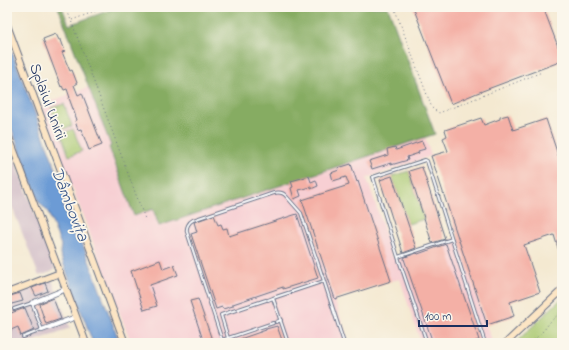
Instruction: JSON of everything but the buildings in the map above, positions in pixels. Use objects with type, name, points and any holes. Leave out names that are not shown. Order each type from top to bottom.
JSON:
[{"type":"main road","name":"Splaiul Unirii","points":[[7,25],[125,343]]},
{"type":"main road","points":[[7,132],[86,343]]},
{"type":"main road","points":[[7,293],[60,273]]},
{"type":"main road","points":[[506,343],[562,290]]},
{"type":"street","points":[[32,302],[66,289]]},
{"type":"street","points":[[42,330],[76,317]]},
{"type":"lane","points":[[427,343],[398,257],[374,178],[374,176],[425,160],[427,161],[485,343]]},
{"type":"lane","points":[[281,320],[228,338],[223,342],[186,232],[189,222],[274,193],[280,192],[284,194],[301,213],[344,343]]},
{"type":"lane","points":[[398,257],[452,239]]},
{"type":"lane","points":[[228,338],[221,315],[324,281]]},
{"type":"lane","points":[[273,298],[288,343]]},
{"type":"lane","points":[[14,309],[32,302],[42,330],[23,337]]},
{"type":"path","points":[[66,7],[145,219]]},
{"type":"path","points":[[71,21],[107,7]]},
{"type":"path","points":[[394,7],[432,108],[439,113],[542,72]]},
{"type":"path","points":[[531,343],[562,311]]},
{"type":"path","points":[[556,343],[562,338]]},
{"type":"shaded area","points":[[89,87],[111,146],[109,147],[134,216],[153,209],[159,226],[288,181],[425,137],[431,156],[367,178],[393,258],[458,238],[492,343],[421,343],[400,279],[391,281],[358,182],[302,200],[349,343],[131,343],[41,105]]},
{"type":"shaded area","points":[[7,138],[55,269],[39,276],[7,194]]},
{"type":"shaded area","points":[[48,279],[52,280],[70,328],[29,343],[13,343],[7,327],[7,295]]},
{"type":"green space","points":[[58,7],[62,7],[69,25],[118,7],[388,7],[435,134],[159,226],[153,209],[134,216],[109,147],[111,146]]},
{"type":"green space","points":[[64,104],[72,126],[60,130],[51,108]]},
{"type":"green space","points":[[73,129],[82,151],[69,156],[61,134]]},
{"type":"green space","points":[[409,171],[424,219],[408,224],[392,176]]},
{"type":"green space","points":[[562,298],[562,343],[515,343]]},
{"type":"water","points":[[7,39],[65,193],[63,206],[75,239],[83,245],[120,343],[93,343],[60,254],[61,245],[48,212],[39,202],[7,116]]},
{"type":"water label","name":"Dâmbovița","points":[[71,204]]}]
